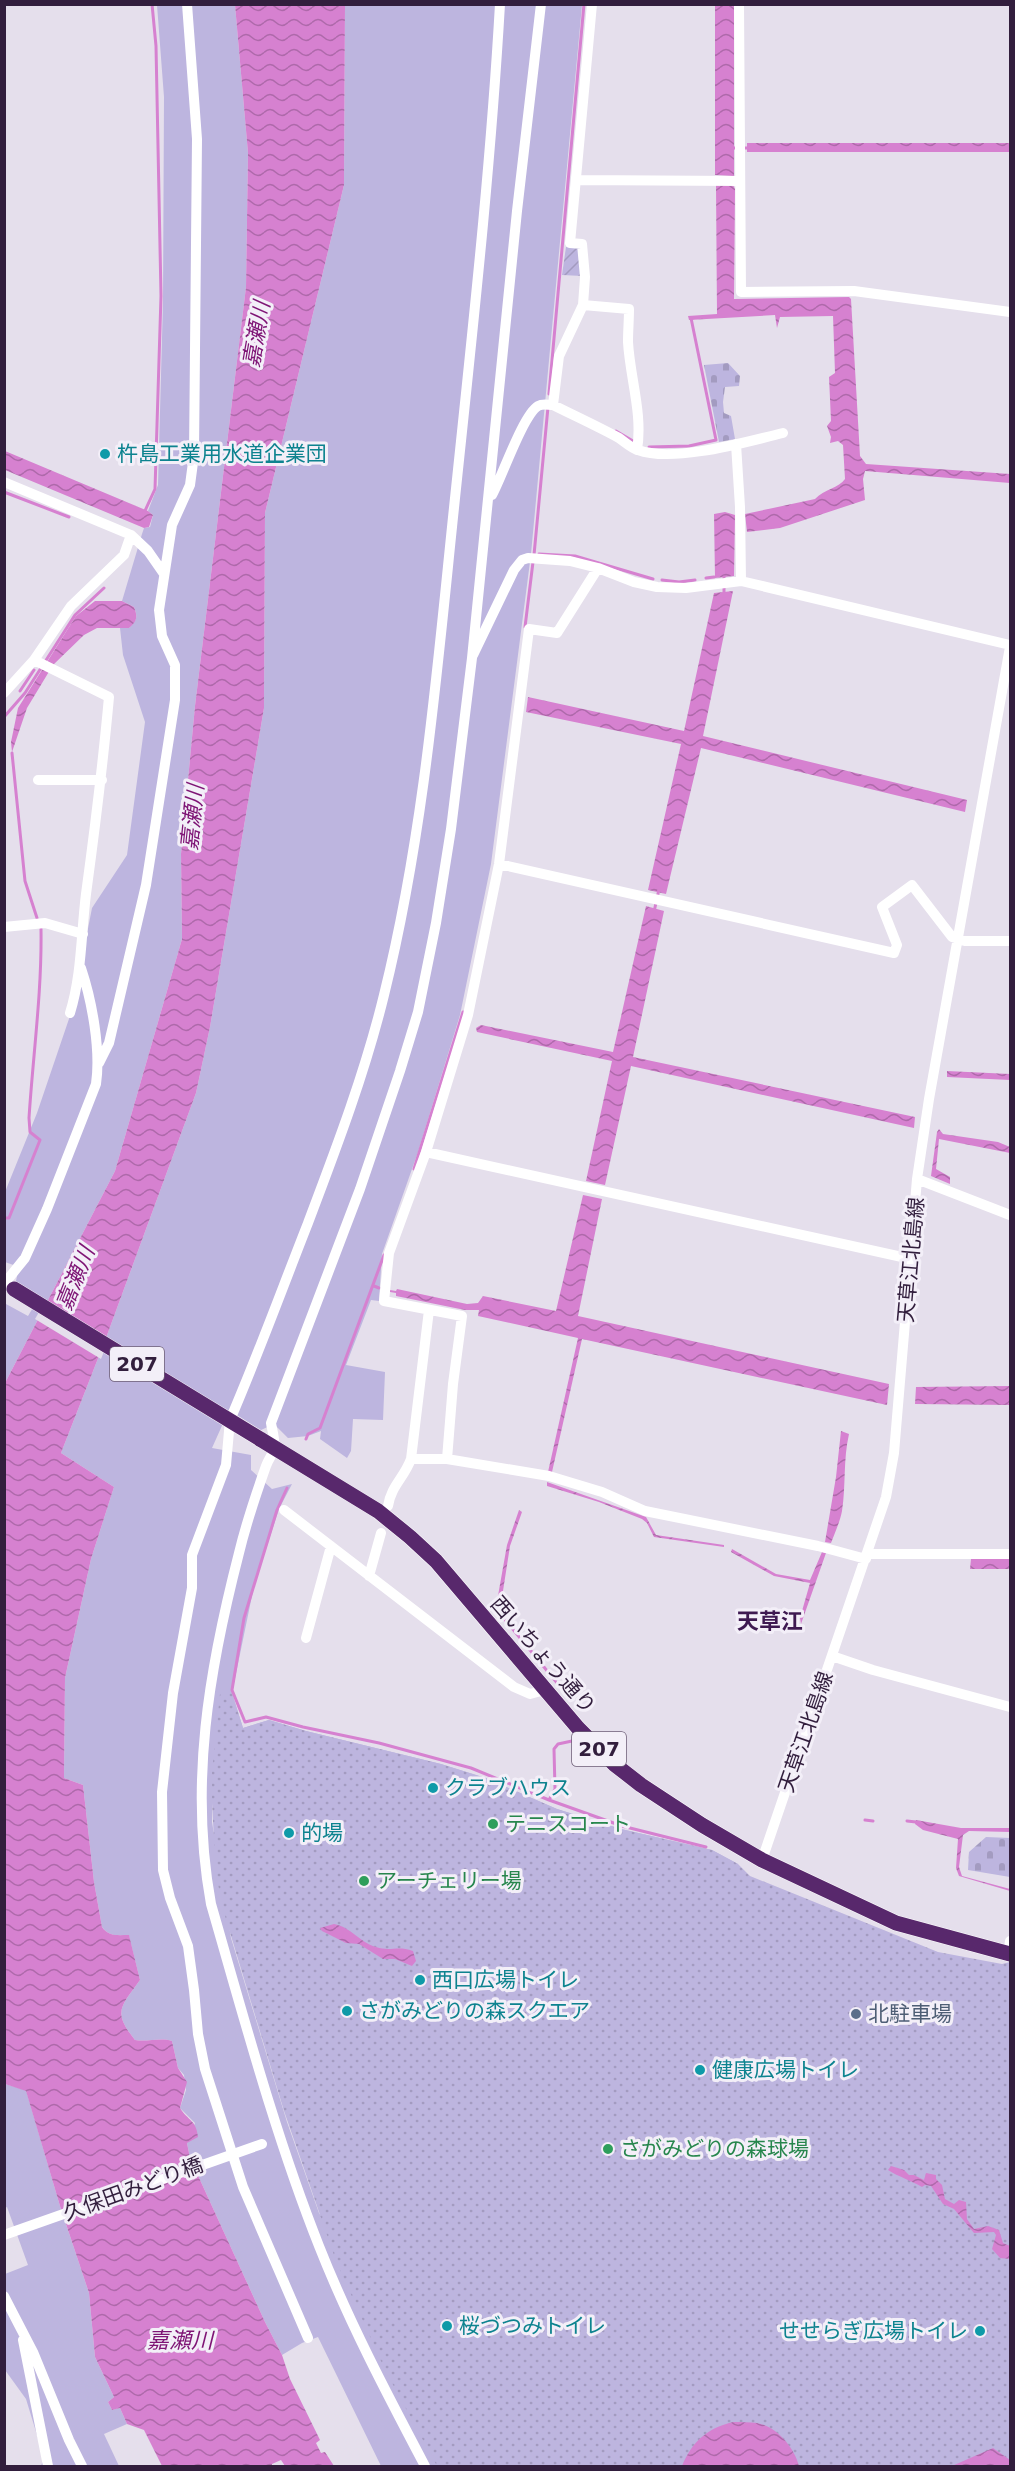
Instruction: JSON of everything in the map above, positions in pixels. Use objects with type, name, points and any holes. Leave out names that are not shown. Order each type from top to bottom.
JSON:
[{"type":"highway","name":"西いちょう通り","points":[[7,1281],[378,1511],[436,1561],[545,1690],[614,1764],[641,1785],[702,1825],[762,1860],[896,1923],[1010,1950]]},
{"type":"street","points":[[99,1063],[109,1043],[146,885],[175,700],[176,665],[162,636],[159,610],[172,525],[190,485],[194,454],[198,139],[187,4]]},
{"type":"street","points":[[308,2338],[243,2187],[204,2069],[188,1946],[170,1898],[163,1870],[162,1792],[173,1693],[192,1588],[192,1555],[226,1465],[230,1420],[333,1157],[356,1090],[383,997],[403,906],[423,783],[452,531],[500,4]]},
{"type":"street","points":[[424,2466],[356,2334],[318,2244],[280,2136],[211,1904],[205,1870],[202,1773],[207,1698],[221,1626],[239,1550],[267,1462],[275,1448],[272,1423],[360,1188],[400,1071],[418,1012],[436,923],[472,658],[517,211],[541,4]]},
{"type":"street","points":[[548,405],[559,356],[584,305],[585,277],[582,244],[570,243],[592,4]]},
{"type":"street","points":[[739,4],[739,148],[730,181],[741,292],[854,291],[1011,312]]},
{"type":"street","points":[[576,180],[730,181]]},
{"type":"street","points":[[584,305],[629,309],[628,343],[638,410],[637,450]]},
{"type":"street","points":[[489,502],[528,417],[538,406],[548,405],[620,439],[637,450],[670,454],[735,444],[783,433]]},
{"type":"street","points":[[735,444],[740,507],[741,581]]},
{"type":"street","points":[[4,482],[131,535],[148,551],[164,574]]},
{"type":"street","points":[[4,693],[37,662],[71,606],[124,555],[131,535]]},
{"type":"street","points":[[472,658],[478,650],[514,570],[522,560],[532,558],[570,561],[657,587],[686,588],[741,581],[1011,646]]},
{"type":"street","points":[[447,1459],[453,1384],[462,1316],[384,1301],[389,1253],[426,1152],[468,1015],[499,864],[529,629],[557,633],[598,568]]},
{"type":"street","name":"天草江北島線","points":[[762,1860],[867,1556],[885,1497],[894,1453],[917,1179],[929,1099],[1011,646]]},
{"type":"street","points":[[37,662],[109,697],[81,965],[70,1013]]},
{"type":"street","points":[[38,780],[102,780]]},
{"type":"street","points":[[499,864],[894,953],[897,945],[882,907],[912,885],[952,937],[965,941],[1011,941]]},
{"type":"street","points":[[4,927],[45,923],[83,934]]},
{"type":"street","points":[[7,1281],[25,1258],[47,1209],[96,1084],[99,1063],[89,993],[81,965]]},
{"type":"street","points":[[426,1152],[911,1259]]},
{"type":"street","points":[[917,1179],[1011,1215]]},
{"type":"street","points":[[388,1506],[390,1491],[404,1477],[411,1459],[429,1310]]},
{"type":"street","points":[[411,1459],[447,1459],[549,1476],[602,1492],[645,1511],[867,1556],[1011,1554]]},
{"type":"street","points":[[284,1510],[514,1687],[530,1694],[545,1690]]},
{"type":"street","points":[[369,1576],[381,1533]]},
{"type":"street","points":[[306,1638],[331,1546]]},
{"type":"street","points":[[832,1656],[873,1671],[1011,1707]]},
{"type":"street","name":"久保田みどり橋","points":[[4,2235],[280,2136]]},
{"type":"street","points":[[4,2296],[33,2352],[82,2466]]},
{"type":"street","points":[[21,2330],[48,2466]]},
{"type":"green space","points":[[157,5],[235,5],[248,153],[246,287],[195,706],[181,854],[182,939],[115,1171],[5,1383],[6,1304],[28,1316],[40,1296],[16,1281],[19,1267],[5,1262],[5,1192],[37,1113],[72,1010],[92,908],[127,855],[145,722],[123,655],[120,628],[129,628],[136,618],[134,607],[122,601],[144,528],[150,527],[153,515],[148,511],[158,485],[163,301],[164,97]]},
{"type":"green space","points":[[345,5],[582,5],[531,554],[491,864],[460,1015],[418,1152],[382,1254],[379,1301],[371,1300],[346,1365],[385,1372],[383,1420],[353,1419],[351,1451],[347,1458],[320,1439],[321,1431],[308,1436],[288,1438],[274,1424],[261,1430],[229,1410],[212,1448],[251,1455],[251,1470],[272,1489],[292,1484],[279,1509],[254,1586],[232,1693],[243,1728],[269,1720],[441,1764],[485,1778],[557,1809],[621,1829],[712,1850],[738,1864],[212,1791],[212,1822],[231,1938],[287,2122],[319,2213],[484,2466],[381,2466],[318,2337],[282,2355],[190,2158],[187,2143],[195,2123],[180,2108],[186,2090],[184,2075],[178,2068],[172,2041],[135,2040],[123,2022],[121,2015],[124,2003],[140,1980],[129,1936],[111,1934],[102,1927],[94,1882],[83,1785],[64,1778],[65,1678],[91,1559],[114,1487],[61,1453],[196,1093],[210,1027],[264,708],[265,513],[344,185]]},
{"type":"green space","points":[[566,247],[580,248],[582,276],[562,275]]},
{"type":"green space","points":[[728,363],[740,376],[739,386],[725,387],[723,402],[724,413],[731,416],[735,439],[719,442],[704,365]]},
{"type":"green space","points":[[232,1693],[243,1728],[269,1720],[441,1764],[486,1778],[557,1809],[621,1829],[712,1850],[738,1864],[750,1876],[938,1952],[1002,1964],[1010,1962],[1010,2466],[437,2466],[385,2370],[336,2261],[284,2111],[225,1916],[216,1875],[212,1772],[220,1694]]},
{"type":"green space","points":[[986,1837],[1010,1838],[1010,1877],[968,1870],[969,1852]]},
{"type":"green space","points":[[5,2084],[26,2090],[60,2206],[89,2293],[95,2357],[114,2397],[108,2402],[112,2410],[120,2408],[127,2424],[104,2434],[119,2466],[41,2466],[44,2458],[26,2399],[5,2370],[5,2274],[28,2265],[7,2207],[5,2208]]},
{"type":"water","name":"嘉瀬川","points":[[235,5],[345,5],[344,185],[265,513],[264,708],[210,1027],[196,1093],[61,1453],[114,1487],[91,1559],[65,1678],[64,1778],[83,1785],[94,1882],[102,1927],[111,1934],[129,1935],[140,1980],[124,2003],[121,2015],[123,2022],[135,2040],[172,2041],[178,2068],[187,2082],[180,2108],[194,2123],[198,2137],[187,2143],[190,2158],[320,2440],[316,2443],[321,2453],[325,2452],[334,2466],[285,2466],[281,2460],[272,2466],[162,2466],[144,2430],[127,2424],[120,2408],[112,2410],[108,2402],[114,2397],[95,2357],[89,2293],[26,2091],[5,2084],[5,1383],[115,1171],[182,939],[181,854],[195,706],[246,287],[248,153]]},
{"type":"water","points":[[715,5],[734,5],[734,176],[715,175]]},
{"type":"water","points":[[747,143],[1010,143],[1010,152],[747,152]]},
{"type":"water","points":[[716,185],[733,185],[735,189],[734,299],[849,297],[851,299],[860,456],[866,464],[1010,474],[1010,483],[865,471],[863,479],[865,500],[780,528],[747,532],[745,514],[815,499],[845,479],[843,445],[838,441],[830,443],[831,437],[827,426],[831,421],[829,377],[835,373],[833,316],[780,317],[777,328],[775,315],[689,320],[688,316],[717,314]]},
{"type":"water","points":[[5,451],[148,511],[153,515],[149,527],[144,528],[5,470]]},
{"type":"water","points":[[725,512],[735,515],[734,576],[715,578],[714,514]]},
{"type":"water","points":[[733,591],[703,736],[967,800],[965,812],[701,748],[666,894],[648,890],[681,744],[526,712],[528,697],[684,731],[714,593]]},
{"type":"water","points":[[95,601],[122,601],[134,607],[135,621],[129,628],[97,628],[84,635],[53,665],[27,708],[12,752],[11,742],[18,708],[76,616]]},
{"type":"water","points":[[646,906],[664,911],[633,1057],[915,1117],[914,1128],[631,1066],[605,1185],[586,1181],[612,1061],[477,1032],[476,1028],[481,1025],[613,1052]]},
{"type":"water","points":[[947,1071],[1010,1074],[1010,1080],[947,1077]]},
{"type":"water","points":[[939,1129],[943,1134],[998,1142],[1010,1147],[1010,1153],[939,1139],[936,1169],[950,1177],[950,1184],[931,1176]]},
{"type":"water","points":[[583,1195],[602,1199],[578,1316],[889,1384],[887,1405],[582,1339],[552,1472],[548,1472],[578,1338],[478,1316],[479,1310],[465,1310],[396,1296],[396,1293],[390,1290],[396,1291],[397,1289],[467,1304],[478,1303],[483,1296],[556,1311]]},
{"type":"water","points":[[1010,1386],[1010,1405],[915,1404],[916,1387]]},
{"type":"water","points":[[841,1431],[849,1434],[842,1511],[831,1543],[825,1542]]},
{"type":"water","points":[[547,1482],[646,1517],[656,1535],[724,1545],[724,1547],[654,1537],[647,1523],[642,1519],[599,1502],[547,1486]]},
{"type":"water","points":[[519,1510],[522,1512],[510,1546],[500,1610],[558,1682],[556,1684],[500,1616],[496,1607],[507,1545]]},
{"type":"water","points":[[732,1549],[776,1574],[810,1580],[822,1552],[826,1553],[801,1624],[800,1618],[810,1583],[774,1576],[731,1552]]},
{"type":"water","points":[[971,1559],[1010,1559],[1010,1569],[970,1569]]},
{"type":"water","points":[[916,1820],[961,1828],[1010,1828],[1010,1832],[969,1831],[963,1835],[959,1867],[962,1876],[1010,1889],[1010,1891],[959,1876],[956,1868],[958,1839],[923,1830],[915,1824]]},
{"type":"water","points":[[334,1924],[376,1947],[413,1951],[416,1961],[412,1966],[395,1959],[383,1959],[359,1944],[346,1943],[320,1928]]},
{"type":"water","points":[[891,2166],[924,2180],[926,2173],[936,2175],[936,2179],[942,2185],[945,2199],[954,2204],[959,2200],[966,2202],[967,2219],[974,2229],[988,2226],[999,2230],[1003,2243],[1010,2246],[1010,2259],[1000,2258],[992,2249],[996,2235],[994,2232],[974,2233],[954,2209],[943,2204],[931,2186],[922,2187],[896,2175],[888,2170]]},
{"type":"water","points":[[733,2422],[757,2423],[778,2433],[789,2445],[799,2466],[682,2466],[686,2457],[702,2437],[715,2428]]},
{"type":"water","points":[[993,2448],[1010,2460],[1010,2466],[952,2466]]},
{"type":"pier","points":[[46,1300],[109,1339],[101,1359],[35,1319]]},
{"type":"waterway","points":[[144,513],[155,489],[161,296],[156,46],[152,4]]},
{"type":"waterway","points":[[549,394],[584,4]]},
{"type":"waterway","points":[[734,148],[747,148]]},
{"type":"waterway","points":[[649,447],[689,446],[716,440],[691,318],[693,318]]},
{"type":"waterway","points":[[534,555],[548,407]]},
{"type":"waterway","points":[[616,431],[633,441]]},
{"type":"waterway","points":[[4,492],[69,517]]},
{"type":"waterway","points":[[539,554],[575,556],[653,579]]},
{"type":"waterway","points":[[525,627],[533,562]]},
{"type":"waterway","points":[[706,578],[714,577]]},
{"type":"waterway","points":[[724,577],[724,596]]},
{"type":"waterway","points":[[662,580],[679,582],[695,580]]},
{"type":"waterway","points":[[4,717],[25,693],[75,615],[104,588]]},
{"type":"waterway","points":[[20,691],[34,670]]},
{"type":"waterway","points":[[12,753],[25,881],[37,918]]},
{"type":"waterway","points":[[654,912],[659,889]]},
{"type":"waterway","points":[[4,1218],[9,1218],[40,1140],[30,1132],[29,1118],[39,1000],[41,929]]},
{"type":"waterway","points":[[414,1169],[463,1012]]},
{"type":"waterway","points":[[306,1439],[308,1434],[320,1428],[384,1255]]},
{"type":"waterway","points":[[374,1286],[379,1288]]},
{"type":"waterway","points":[[287,1488],[277,1510],[244,1618],[232,1690],[245,1722],[266,1717],[379,1743],[471,1768],[549,1800],[622,1826],[706,1847]]},
{"type":"waterway","points":[[549,1800],[555,1789],[554,1749],[558,1744],[572,1741]]},
{"type":"waterway","points":[[865,1820],[873,1821]]},
{"type":"waterway","points":[[907,1821],[916,1822]]},
{"type":"place","name":"杵島工業用水道企業団","points":[[105,454]]},
{"type":"place","name":"クラブハウス","points":[[433,1788]]},
{"type":"place","name":"テニスコート","points":[[493,1824]]},
{"type":"place","name":"的場","points":[[289,1833]]},
{"type":"place","name":"アーチェリー場","points":[[364,1881]]},
{"type":"place","name":"西口広場トイレ","points":[[420,1980]]},
{"type":"place","name":"さがみどりの森スクエア","points":[[347,2011]]},
{"type":"place","name":"北駐車場","points":[[856,2014]]},
{"type":"place","name":"健康広場トイレ","points":[[700,2070]]},
{"type":"place","name":"さがみどりの森球場","points":[[608,2149]]},
{"type":"place","name":"桜づつみトイレ","points":[[447,2326]]},
{"type":"place","name":"せせらぎ広場トイレ","points":[[980,2331]]},
{"type":"district","name":"天草江","points":[[770,1621]]}]
